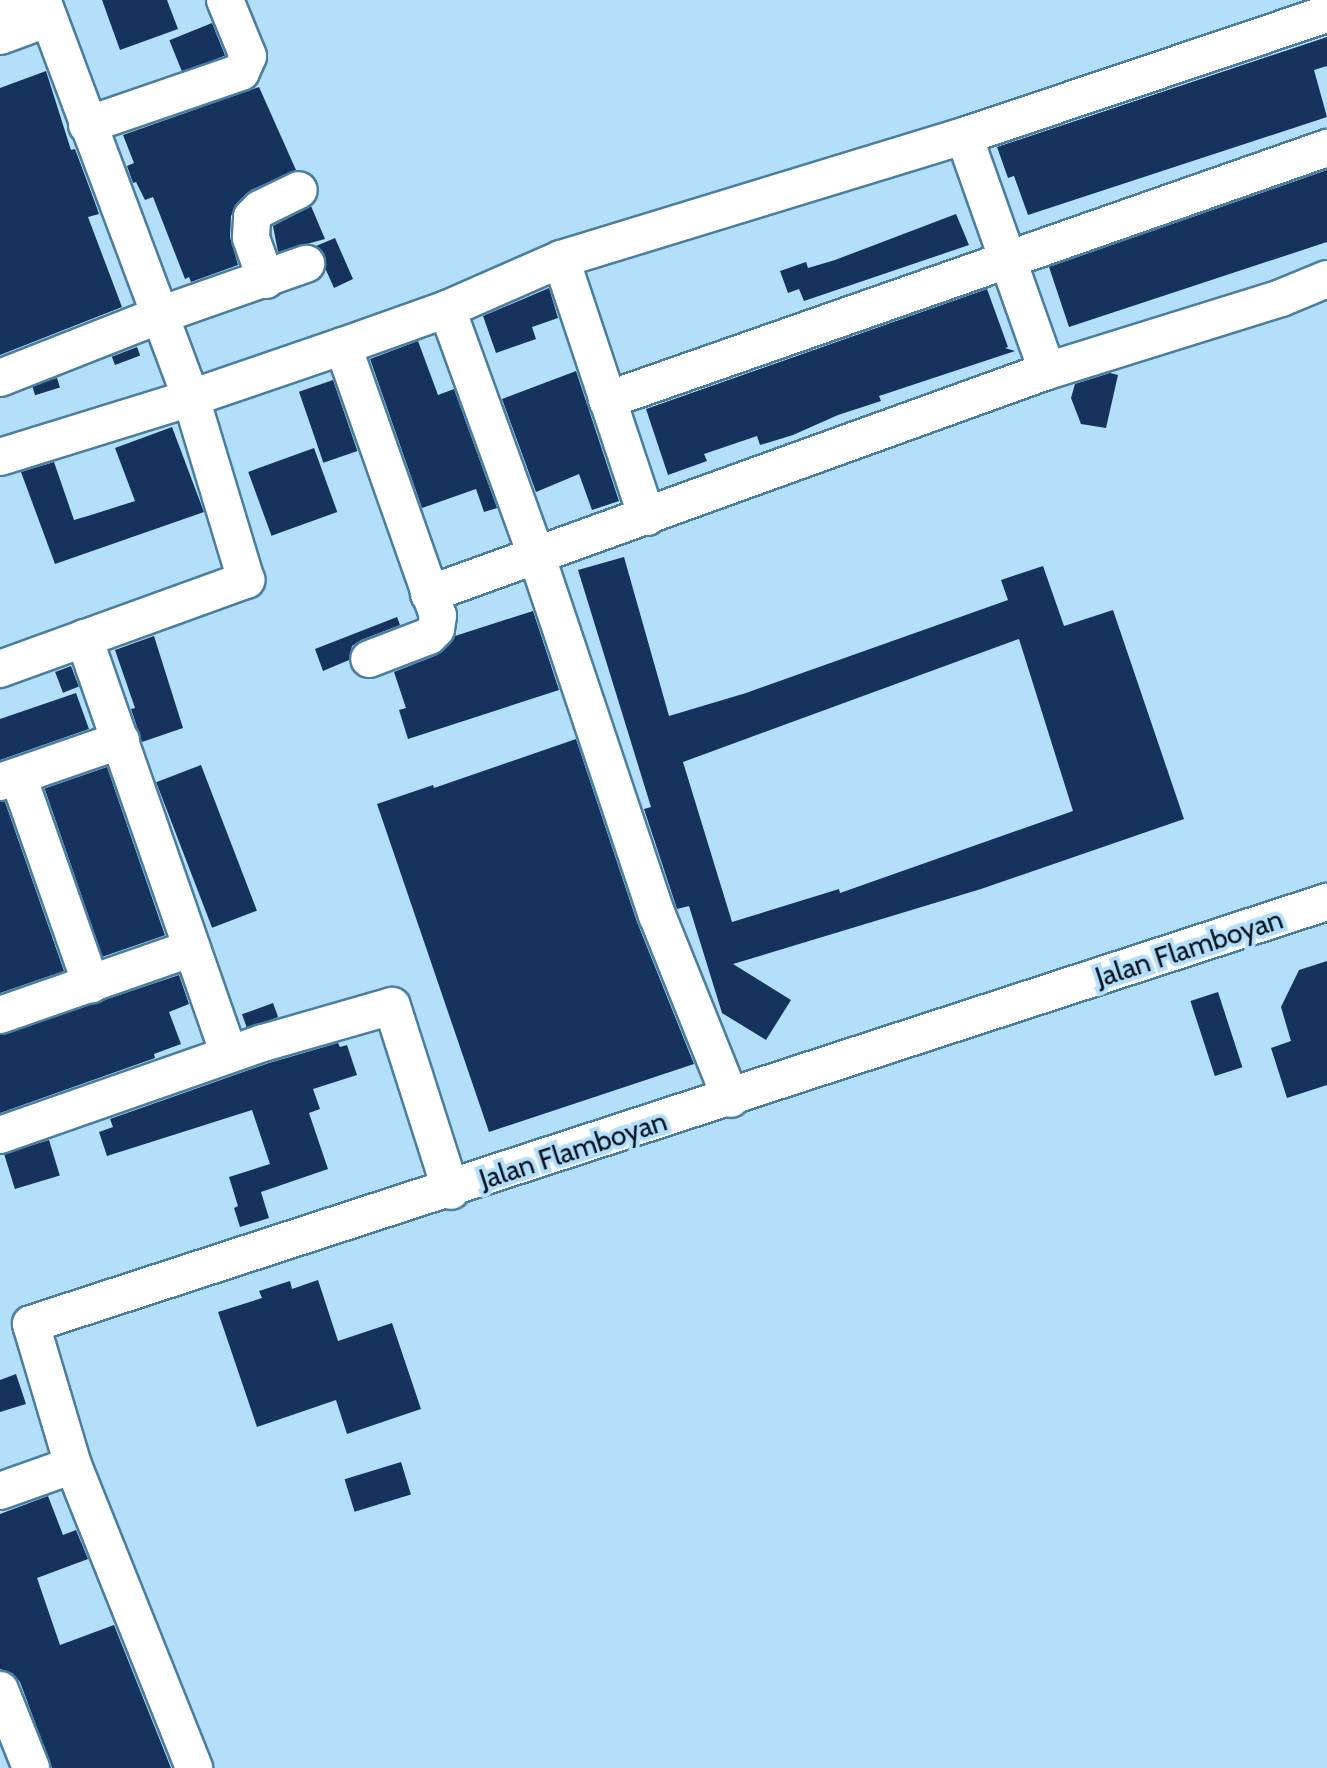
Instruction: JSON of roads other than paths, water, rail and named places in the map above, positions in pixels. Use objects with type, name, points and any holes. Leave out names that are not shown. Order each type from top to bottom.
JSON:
[{"type":"street","points":[[0,6],[17,0]]},
{"type":"street","points":[[87,125],[241,72],[248,56],[225,0]]},
{"type":"street","points":[[0,36],[46,9],[191,398],[246,580],[0,669]]},
{"type":"street","points":[[0,457],[191,398],[343,346],[447,309],[561,259],[964,136],[1327,14]]},
{"type":"street","points":[[964,136],[1047,371]]},
{"type":"street","points":[[607,400],[1327,148]]},
{"type":"street","points":[[266,280],[251,238],[252,217],[260,209],[299,190]]},
{"type":"street","points":[[561,259],[647,517]]},
{"type":"street","points":[[0,378],[160,315],[306,264]]},
{"type":"street","points":[[429,594],[1047,371],[1281,298],[1327,279]]},
{"type":"street","points":[[447,309],[537,557],[657,915],[731,1099]]},
{"type":"street","points":[[343,346],[438,616],[436,629],[429,636],[369,659]]},
{"type":"street","points":[[84,638],[229,1055]]},
{"type":"street","points":[[91,985],[9,779],[121,740]]},
{"type":"street","name":"Jalan Flamboyan","points":[[73,1465],[31,1324],[451,1191],[1327,902]]},
{"type":"street","points":[[0,1015],[192,948]]},
{"type":"street","points":[[0,1135],[229,1055],[392,1006],[451,1191]]},
{"type":"street","points":[[0,1491],[73,1465],[194,1768]]},
{"type":"street","points":[[0,1690],[31,1768]]}]
